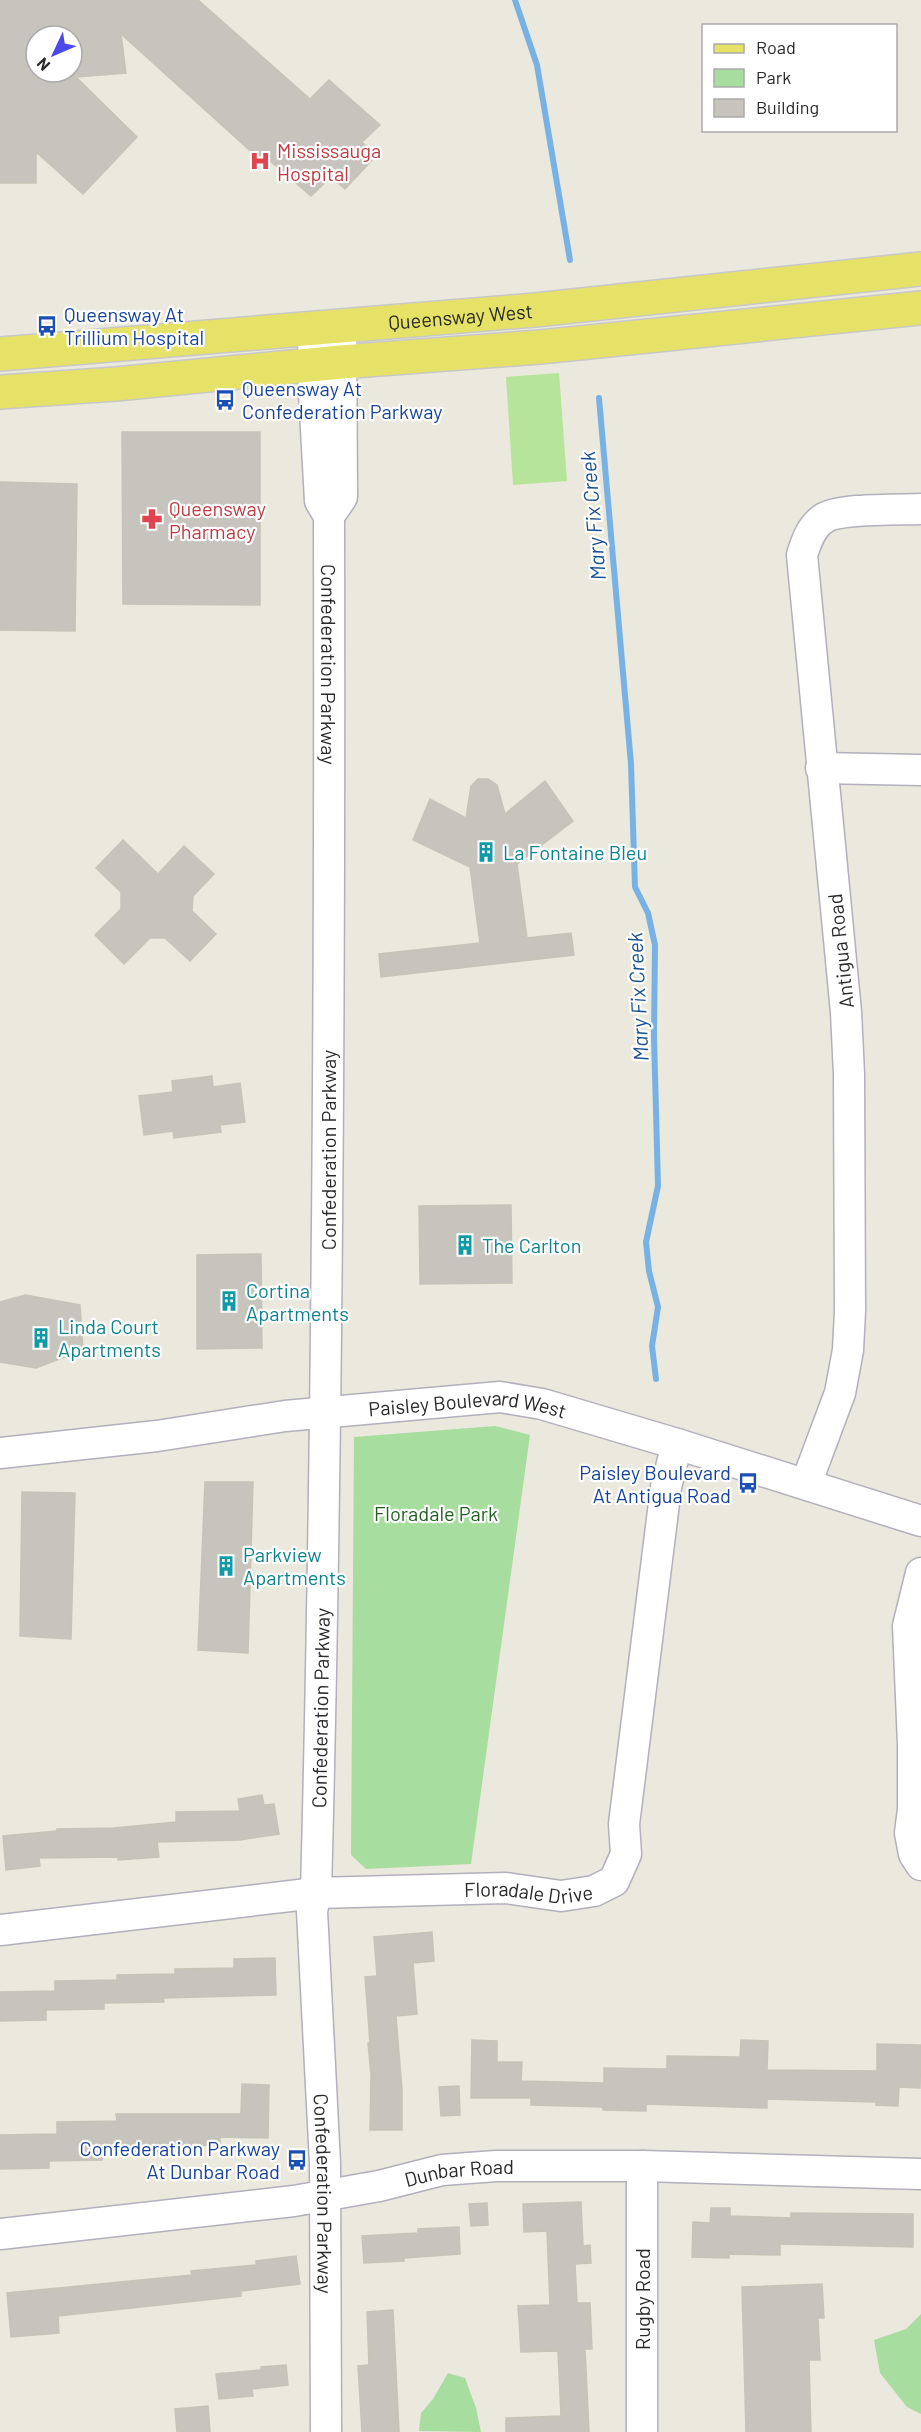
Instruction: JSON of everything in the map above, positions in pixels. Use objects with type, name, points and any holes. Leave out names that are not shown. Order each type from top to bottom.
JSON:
[{"type":"main road","name":"Queensway West","points":[[0,354],[652,299],[921,269]]},
{"type":"main road","name":"Queensway West","points":[[0,392],[540,347],[921,308]]},
{"type":"street","name":"Confederation Parkway","points":[[326,2432],[325,2163],[312,1911],[316,1893],[329,1173],[329,516],[320,501],[327,328]]},
{"type":"street","name":"Antigua Road","points":[[806,1484],[840,1393],[848,1350],[850,1311],[849,1074],[846,1012],[802,555],[807,538],[823,518],[838,513],[921,509]]},
{"type":"street","points":[[821,768],[921,770]]},
{"type":"street","name":"Paisley Boulevard West","points":[[0,1453],[157,1436],[285,1416],[500,1397],[542,1404],[921,1521]]},
{"type":"street","name":"Floradale Drive","points":[[0,1930],[316,1893],[506,1888],[561,1896],[594,1891],[614,1881],[626,1854],[624,1824],[664,1498],[677,1444]]},
{"type":"street","points":[[921,1573],[908,1626],[913,1744],[913,1809],[910,1833],[914,1854],[921,1865]]},
{"type":"street","name":"Dunbar Road","points":[[0,2234],[294,2201],[379,2186],[442,2170],[496,2166],[642,2166],[921,2174]]},
{"type":"street","name":"Rugby Road","points":[[642,2166],[642,2432]]},
{"type":"green space","points":[[559,373],[567,481],[513,485],[506,377]]},
{"type":"green space","name":"Floradale Park","points":[[495,1426],[530,1435],[471,1864],[366,1869],[351,1855],[354,1437]]},
{"type":"green space","points":[[921,2314],[921,2414],[907,2407],[880,2373],[874,2340],[906,2329]]},
{"type":"green space","points":[[448,2373],[465,2378],[476,2408],[481,2432],[419,2431],[421,2413],[433,2399]]},
{"type":"building","points":[[0,0],[198,0],[310,99],[329,80],[380,125],[362,142],[376,156],[345,189],[331,177],[311,196],[269,160],[265,164],[121,34],[126,73],[84,76],[84,24],[24,24],[24,84],[83,84],[137,137],[83,194],[36,152],[36,183],[0,183]]},
{"type":"building","points":[[122,432],[260,432],[260,605],[123,604]]},
{"type":"building","points":[[0,482],[77,484],[75,631],[0,630]]},
{"type":"building","name":"La Fontaine Bleu","points":[[478,779],[488,779],[497,785],[505,814],[545,781],[573,821],[517,864],[527,938],[571,933],[574,955],[381,977],[379,954],[480,943],[470,867],[413,840],[430,799],[466,818],[471,786]]},
{"type":"building","points":[[123,840],[158,874],[184,846],[214,874],[193,896],[192,911],[216,934],[190,961],[165,938],[150,938],[124,964],[95,935],[121,909],[121,892],[96,868]]},
{"type":"building","points":[[212,1076],[213,1087],[240,1083],[245,1122],[220,1125],[221,1132],[174,1138],[173,1131],[144,1135],[139,1096],[173,1092],[172,1081]]},
{"type":"building","name":"The Carlton","points":[[511,1205],[512,1283],[420,1284],[419,1206]]},
{"type":"building","name":"Cortina Apartments","points":[[261,1254],[262,1348],[197,1349],[197,1255]]},
{"type":"building","name":"Linda Court Apartments","points":[[25,1295],[80,1305],[83,1350],[36,1368],[0,1362],[0,1302]]},
{"type":"building","name":"Parkview Apartments","points":[[205,1482],[253,1482],[248,1653],[198,1650]]},
{"type":"building","points":[[22,1492],[75,1493],[71,1639],[20,1636]]},
{"type":"building","points":[[262,1795],[264,1805],[274,1804],[279,1834],[240,1840],[157,1842],[159,1857],[118,1860],[118,1857],[39,1858],[40,1866],[6,1870],[3,1836],[57,1831],[57,1829],[114,1828],[176,1822],[176,1812],[240,1811],[238,1799]]},
{"type":"building","points":[[432,1932],[434,1961],[413,1963],[417,2014],[396,2016],[402,2090],[402,2130],[370,2130],[371,2075],[368,2043],[370,2043],[365,1977],[377,1976],[374,1937]]},
{"type":"building","points":[[275,1958],[276,1995],[163,1998],[164,2002],[104,2003],[104,2009],[46,2010],[46,2020],[0,2021],[0,1992],[55,1991],[55,1981],[117,1980],[117,1975],[175,1974],[175,1969],[234,1968],[234,1959]]},
{"type":"building","points":[[472,2040],[497,2041],[497,2062],[522,2062],[521,2081],[604,2083],[604,2068],[667,2069],[667,2056],[740,2057],[741,2040],[768,2041],[767,2070],[877,2071],[877,2044],[921,2045],[920,2088],[899,2087],[898,2106],[876,2105],[876,2102],[767,2099],[767,2108],[646,2104],[646,2111],[531,2105],[531,2098],[471,2098]]},
{"type":"building","points":[[242,2084],[269,2085],[268,2138],[220,2137],[220,2145],[166,2146],[166,2153],[102,2154],[102,2160],[49,2161],[49,2168],[0,2169],[0,2135],[57,2134],[57,2122],[117,2121],[116,2114],[241,2114]]},
{"type":"building","points":[[459,2086],[460,2115],[441,2116],[439,2087]]},
{"type":"building","points":[[581,2202],[583,2246],[590,2245],[591,2263],[575,2264],[577,2303],[590,2303],[592,2349],[585,2349],[589,2432],[506,2432],[506,2418],[561,2416],[558,2351],[521,2352],[518,2306],[550,2305],[547,2231],[524,2232],[523,2204]]},
{"type":"building","points":[[487,2203],[488,2225],[471,2226],[469,2204]]},
{"type":"building","points":[[711,2208],[730,2208],[730,2216],[791,2218],[791,2213],[913,2214],[913,2247],[780,2244],[780,2255],[729,2254],[729,2258],[692,2257],[693,2222],[710,2223]]},
{"type":"building","points":[[459,2227],[460,2254],[364,2263],[362,2236],[418,2233],[418,2229]]},
{"type":"building","points":[[296,2256],[300,2284],[241,2291],[241,2296],[58,2316],[59,2333],[11,2337],[7,2293],[192,2275],[191,2271],[256,2265],[256,2261]]},
{"type":"building","points":[[822,2284],[824,2318],[818,2318],[820,2360],[809,2360],[811,2432],[746,2432],[742,2287]]},
{"type":"building","points":[[393,2310],[399,2432],[362,2432],[358,2366],[369,2365],[367,2312]]},
{"type":"building","points":[[286,2365],[288,2385],[252,2389],[253,2396],[219,2399],[216,2374]]},
{"type":"building","points":[[208,2406],[210,2432],[177,2432],[175,2409]]},
{"type":"waterway","name":"Mary Fix Creek","points":[[515,0],[537,65],[570,260]]},
{"type":"waterway","name":"Mary Fix Creek","points":[[599,398],[631,764],[635,887],[648,913],[655,945],[654,1037],[658,1186],[646,1242],[649,1271],[658,1307],[652,1346],[656,1379]]},
{"type":"place","name":"Mississauga Hospital","points":[[260,161]]},
{"type":"place","name":"Queensway At Trillium Hospital","points":[[47,326]]},
{"type":"place","name":"Queensway At Confederation Parkway","points":[[225,400]]},
{"type":"place","name":"Queensway Pharmacy","points":[[152,519]]},
{"type":"place","name":"La Fontaine Bleu","points":[[486,852]]},
{"type":"place","name":"The Carlton","points":[[465,1245]]},
{"type":"place","name":"Cortina Apartments","points":[[229,1301]]},
{"type":"place","name":"Linda Court Apartments","points":[[41,1338]]},
{"type":"place","name":"Paisley Boulevard At Antigua Road","points":[[748,1483]]},
{"type":"place","name":"Parkview Apartments","points":[[226,1566]]},
{"type":"place","name":"Confederation Parkway At Dunbar Road","points":[[297,2160]]}]
